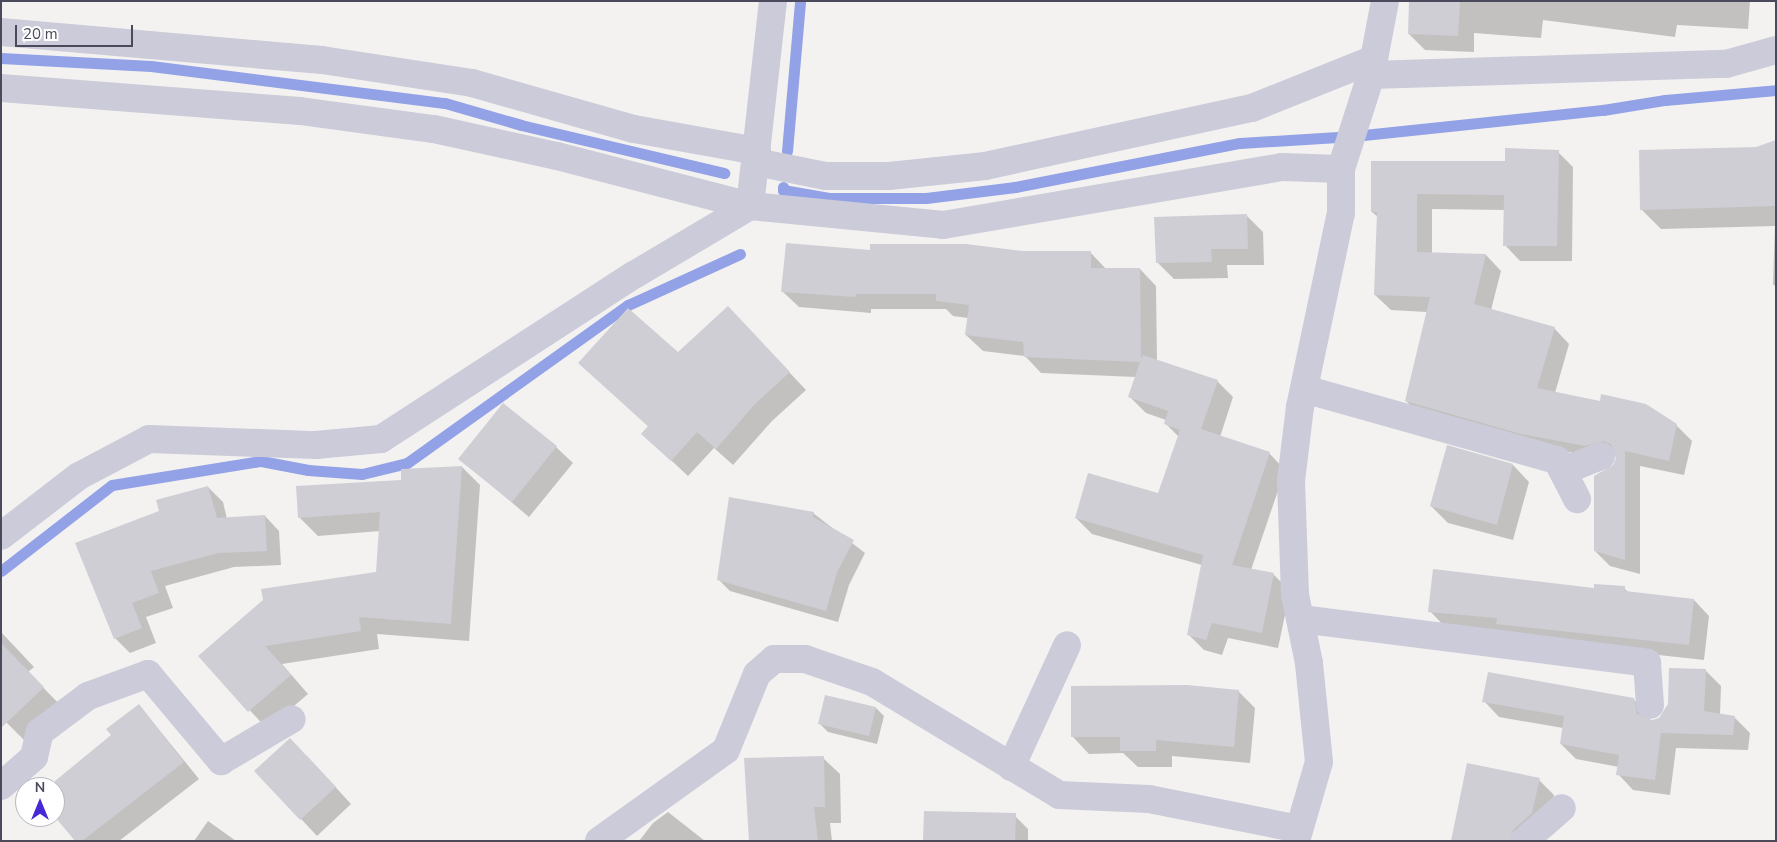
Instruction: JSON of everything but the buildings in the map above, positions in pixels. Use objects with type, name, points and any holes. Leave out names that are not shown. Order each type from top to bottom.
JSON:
[{"type":"street","points":[[750,206],[773,1]]},
{"type":"street","points":[[599,841],[726,750],[757,674],[774,659],[805,659],[872,682],[1059,795],[1149,799],[1298,835],[1319,762],[1309,663],[1296,595],[1291,481],[1304,388],[1341,213],[1342,166],[1370,76],[1385,1]]},
{"type":"street","points":[[1,32],[322,60],[463,82],[634,129],[756,156],[826,176],[889,176],[985,166],[1252,108],[1370,76],[1726,64],[1776,50]]},
{"type":"street","points":[[1,88],[300,111],[434,129],[557,156],[750,206],[944,225],[1282,167],[1342,166]]},
{"type":"street","points":[[1,536],[79,476],[149,439],[316,444],[381,439],[634,275],[750,206]]},
{"type":"street","points":[[1304,388],[1557,460],[1577,499]]},
{"type":"street","points":[[1563,471],[1601,456]]},
{"type":"street","points":[[1301,619],[1647,663],[1650,705]]},
{"type":"street","points":[[1011,767],[1068,645]]},
{"type":"street","points":[[1,786],[34,757],[40,732],[88,696],[148,674],[221,761],[292,719]]},
{"type":"street","points":[[1524,841],[1562,808]]},
{"type":"waterway","points":[[787,151],[800,1]]},
{"type":"waterway","points":[[1,58],[151,66],[445,103],[521,125],[724,173]]},
{"type":"waterway","points":[[783,187],[783,190],[830,198],[926,198],[1015,187],[1240,143],[1354,136],[1603,110],[1665,100],[1776,90]]},
{"type":"waterway","points":[[1,571],[112,485],[261,461],[308,470],[362,474],[407,463],[628,305],[740,254]]}]
